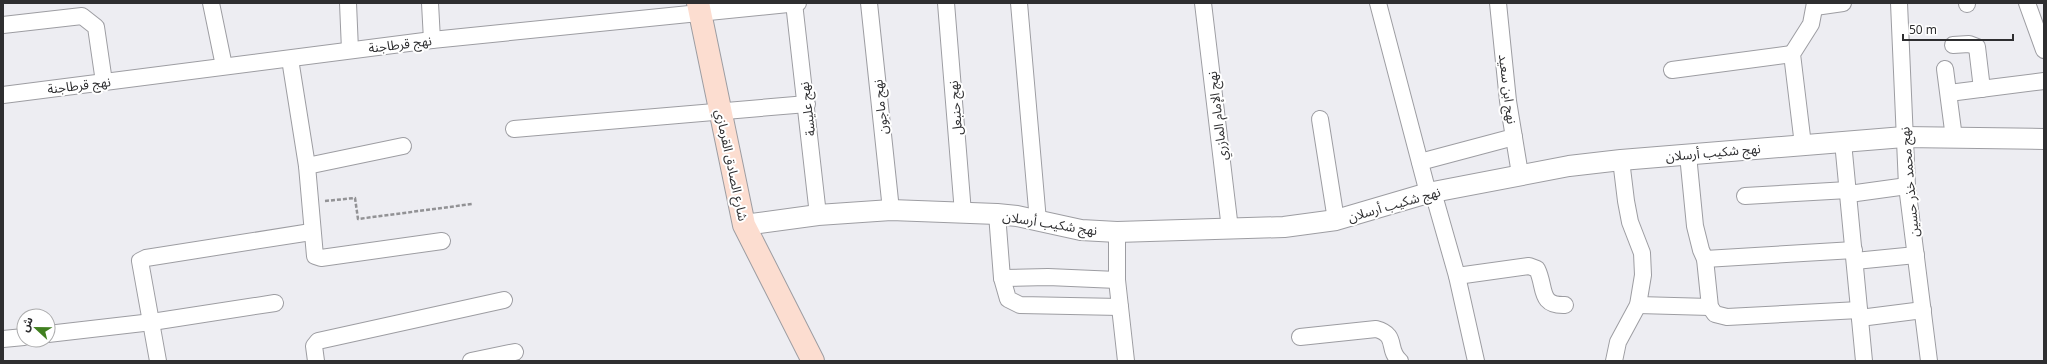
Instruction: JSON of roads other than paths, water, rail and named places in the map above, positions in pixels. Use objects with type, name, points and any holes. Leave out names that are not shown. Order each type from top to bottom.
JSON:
[{"type":"main road","name":"شارع الصادق القرمازي","points":[[699,8],[722,111],[744,225],[813,361]]},
{"type":"street","points":[[211,3],[224,66]]},
{"type":"street","points":[[348,3],[350,50]]},
{"type":"street","points":[[430,3],[432,40]]},
{"type":"street","name":"نهج عليسة","points":[[794,3],[807,104],[818,215]]},
{"type":"street","name":"نهج قرطاجنة","points":[[3,95],[224,66],[290,59],[350,50],[699,8],[798,3]]},
{"type":"street","name":"نهج ماجون","points":[[869,3],[891,210]]},
{"type":"street","name":"نهج حنبعل","points":[[946,3],[963,213]]},
{"type":"street","points":[[1019,3],[1038,220]]},
{"type":"street","name":"نهج الإمام المازري","points":[[1203,3],[1230,229]]},
{"type":"street","points":[[1378,3],[1420,162],[1458,276],[1476,361]]},
{"type":"street","name":"نهج ابن سعيد","points":[[1498,3],[1508,101],[1520,174]]},
{"type":"street","points":[[1802,145],[1792,54],[1811,24],[1815,5],[1843,3]]},
{"type":"street","name":"نهج محمد خذر حسين","points":[[1899,3],[1907,186],[1929,361]]},
{"type":"street","points":[[2027,3],[2044,50]]},
{"type":"street","points":[[3,24],[82,16],[96,27],[104,82]]},
{"type":"street","points":[[1953,45],[1970,44],[1977,47],[1982,89]]},
{"type":"street","points":[[1672,70],[1792,54]]},
{"type":"street","points":[[290,59],[307,166],[314,254],[321,258],[442,241]]},
{"type":"street","points":[[1945,69],[1954,138]]},
{"type":"street","points":[[1948,93],[2044,81]]},
{"type":"street","points":[[514,129],[807,104]]},
{"type":"street","points":[[1320,119],[1336,220]]},
{"type":"street","points":[[1420,162],[1514,137]]},
{"type":"street","name":"نهج شكيب أرسلان","points":[[744,225],[818,215],[891,210],[997,214],[1038,220],[1081,230],[1117,232],[1284,227],[1336,220],[1431,192],[1520,174],[1621,160],[1904,137],[2044,139]]},
{"type":"street","points":[[1843,142],[1864,361]]},
{"type":"street","points":[[307,166],[403,146]]},
{"type":"street","points":[[1688,155],[1695,226],[1701,250],[1706,259],[1710,307],[1715,314],[1727,317],[1860,314],[1923,310]]},
{"type":"street","points":[[1614,361],[1618,342],[1638,305],[1643,275],[1642,252],[1630,222],[1621,160]]},
{"type":"street","points":[[1745,196],[1848,192],[1907,186]]},
{"type":"street","points":[[997,214],[1002,278],[1008,300],[1020,305],[1120,307]]},
{"type":"street","points":[[158,361],[152,322],[139,264],[142,259],[312,232]]},
{"type":"street","points":[[1117,232],[1117,280],[1126,361]]},
{"type":"street","points":[[1706,259],[1916,255]]},
{"type":"street","points":[[1458,276],[1529,266],[1537,269],[1543,293],[1548,301],[1554,305],[1565,305]]},
{"type":"street","points":[[1002,278],[1048,277],[1117,280]]},
{"type":"street","points":[[316,361],[314,346],[318,341],[504,300]]},
{"type":"street","points":[[56,333],[152,322],[275,304]]},
{"type":"street","points":[[1638,305],[1710,307]]},
{"type":"street","points":[[1300,337],[1376,329],[1388,334],[1391,339],[1394,353],[1400,361]]},
{"type":"street","points":[[3,339],[16,338]]},
{"type":"street","points":[[471,361],[515,352]]}]
